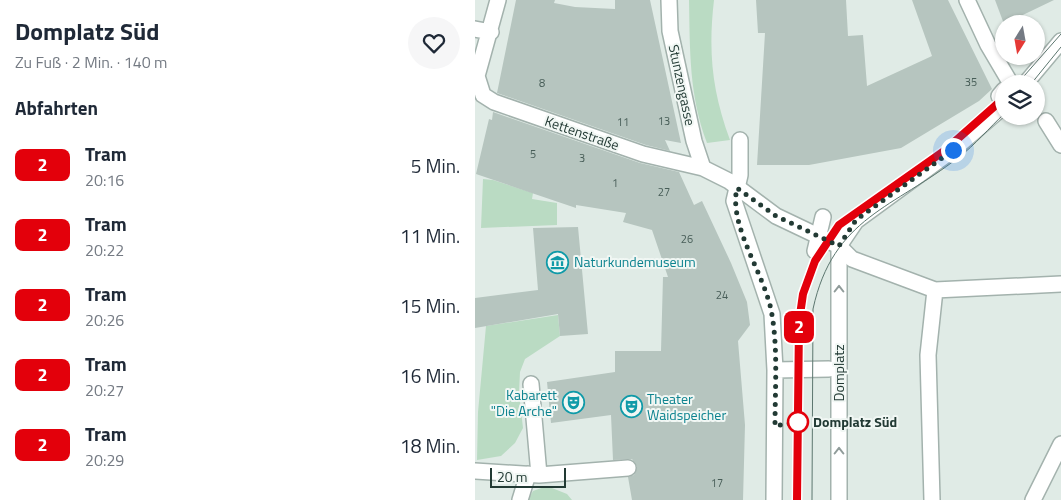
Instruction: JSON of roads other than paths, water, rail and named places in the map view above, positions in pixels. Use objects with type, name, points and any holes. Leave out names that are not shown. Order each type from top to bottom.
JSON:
[{"type":"street","points":[[476,77],[491,32],[498,0]]},
{"type":"street","name":"Stunzengasse","points":[[669,0],[670,31],[693,141],[703,168]]},
{"type":"street","points":[[967,0],[1002,75]]},
{"type":"street","points":[[475,29],[491,32]]},
{"type":"street","points":[[1024,75],[1061,41]]},
{"type":"street","name":"Kettenstraße","points":[[476,77],[483,95],[494,102],[643,154],[703,168]]},
{"type":"street","points":[[839,246],[856,220],[953,150],[995,104]]},
{"type":"street","points":[[1046,121],[1061,145]]},
{"type":"street","points":[[740,140],[741,179],[734,201],[739,221],[772,314],[775,370],[774,500]]},
{"type":"street","points":[[703,168],[741,179],[776,216],[817,244],[839,246],[852,259],[935,290],[1061,284]]},
{"type":"street","points":[[817,244],[823,217]]},
{"type":"street","name":"Domplatz","points":[[839,246],[839,500]]},
{"type":"street","points":[[932,500],[927,355],[935,290]]},
{"type":"street","points":[[775,370],[829,369]]},
{"type":"street","points":[[519,500],[533,475],[531,384]]},
{"type":"street","points":[[1033,500],[1061,444]]},
{"type":"street","points":[[475,471],[533,475],[628,468]]},
{"type":"tram line","points":[[1025,75],[1061,34]]},
{"type":"tram line","points":[[1038,75],[1061,47]]},
{"type":"tram line","points":[[797,500],[799,321],[803,294],[815,261],[839,225],[944,151],[995,106]]},
{"type":"tram line","name":"2","points":[[797,500],[799,322],[803,294],[815,261],[827,240],[839,225],[854,212],[904,180],[944,151],[995,108]]},
{"type":"tram line","points":[[812,500],[813,309],[822,278],[835,254],[851,234],[890,203],[959,157],[995,123]]},
{"type":"place","name":"Naturkundemuseum","points":[[558,262]]},
{"type":"place","name":"Kabarett \"Die Arche\"","points":[[573,403]]},
{"type":"place","name":"Theater Waidspeicher","points":[[631,407]]},
{"type":"place","name":"Domplatz Süd","points":[[798,422]]}]
